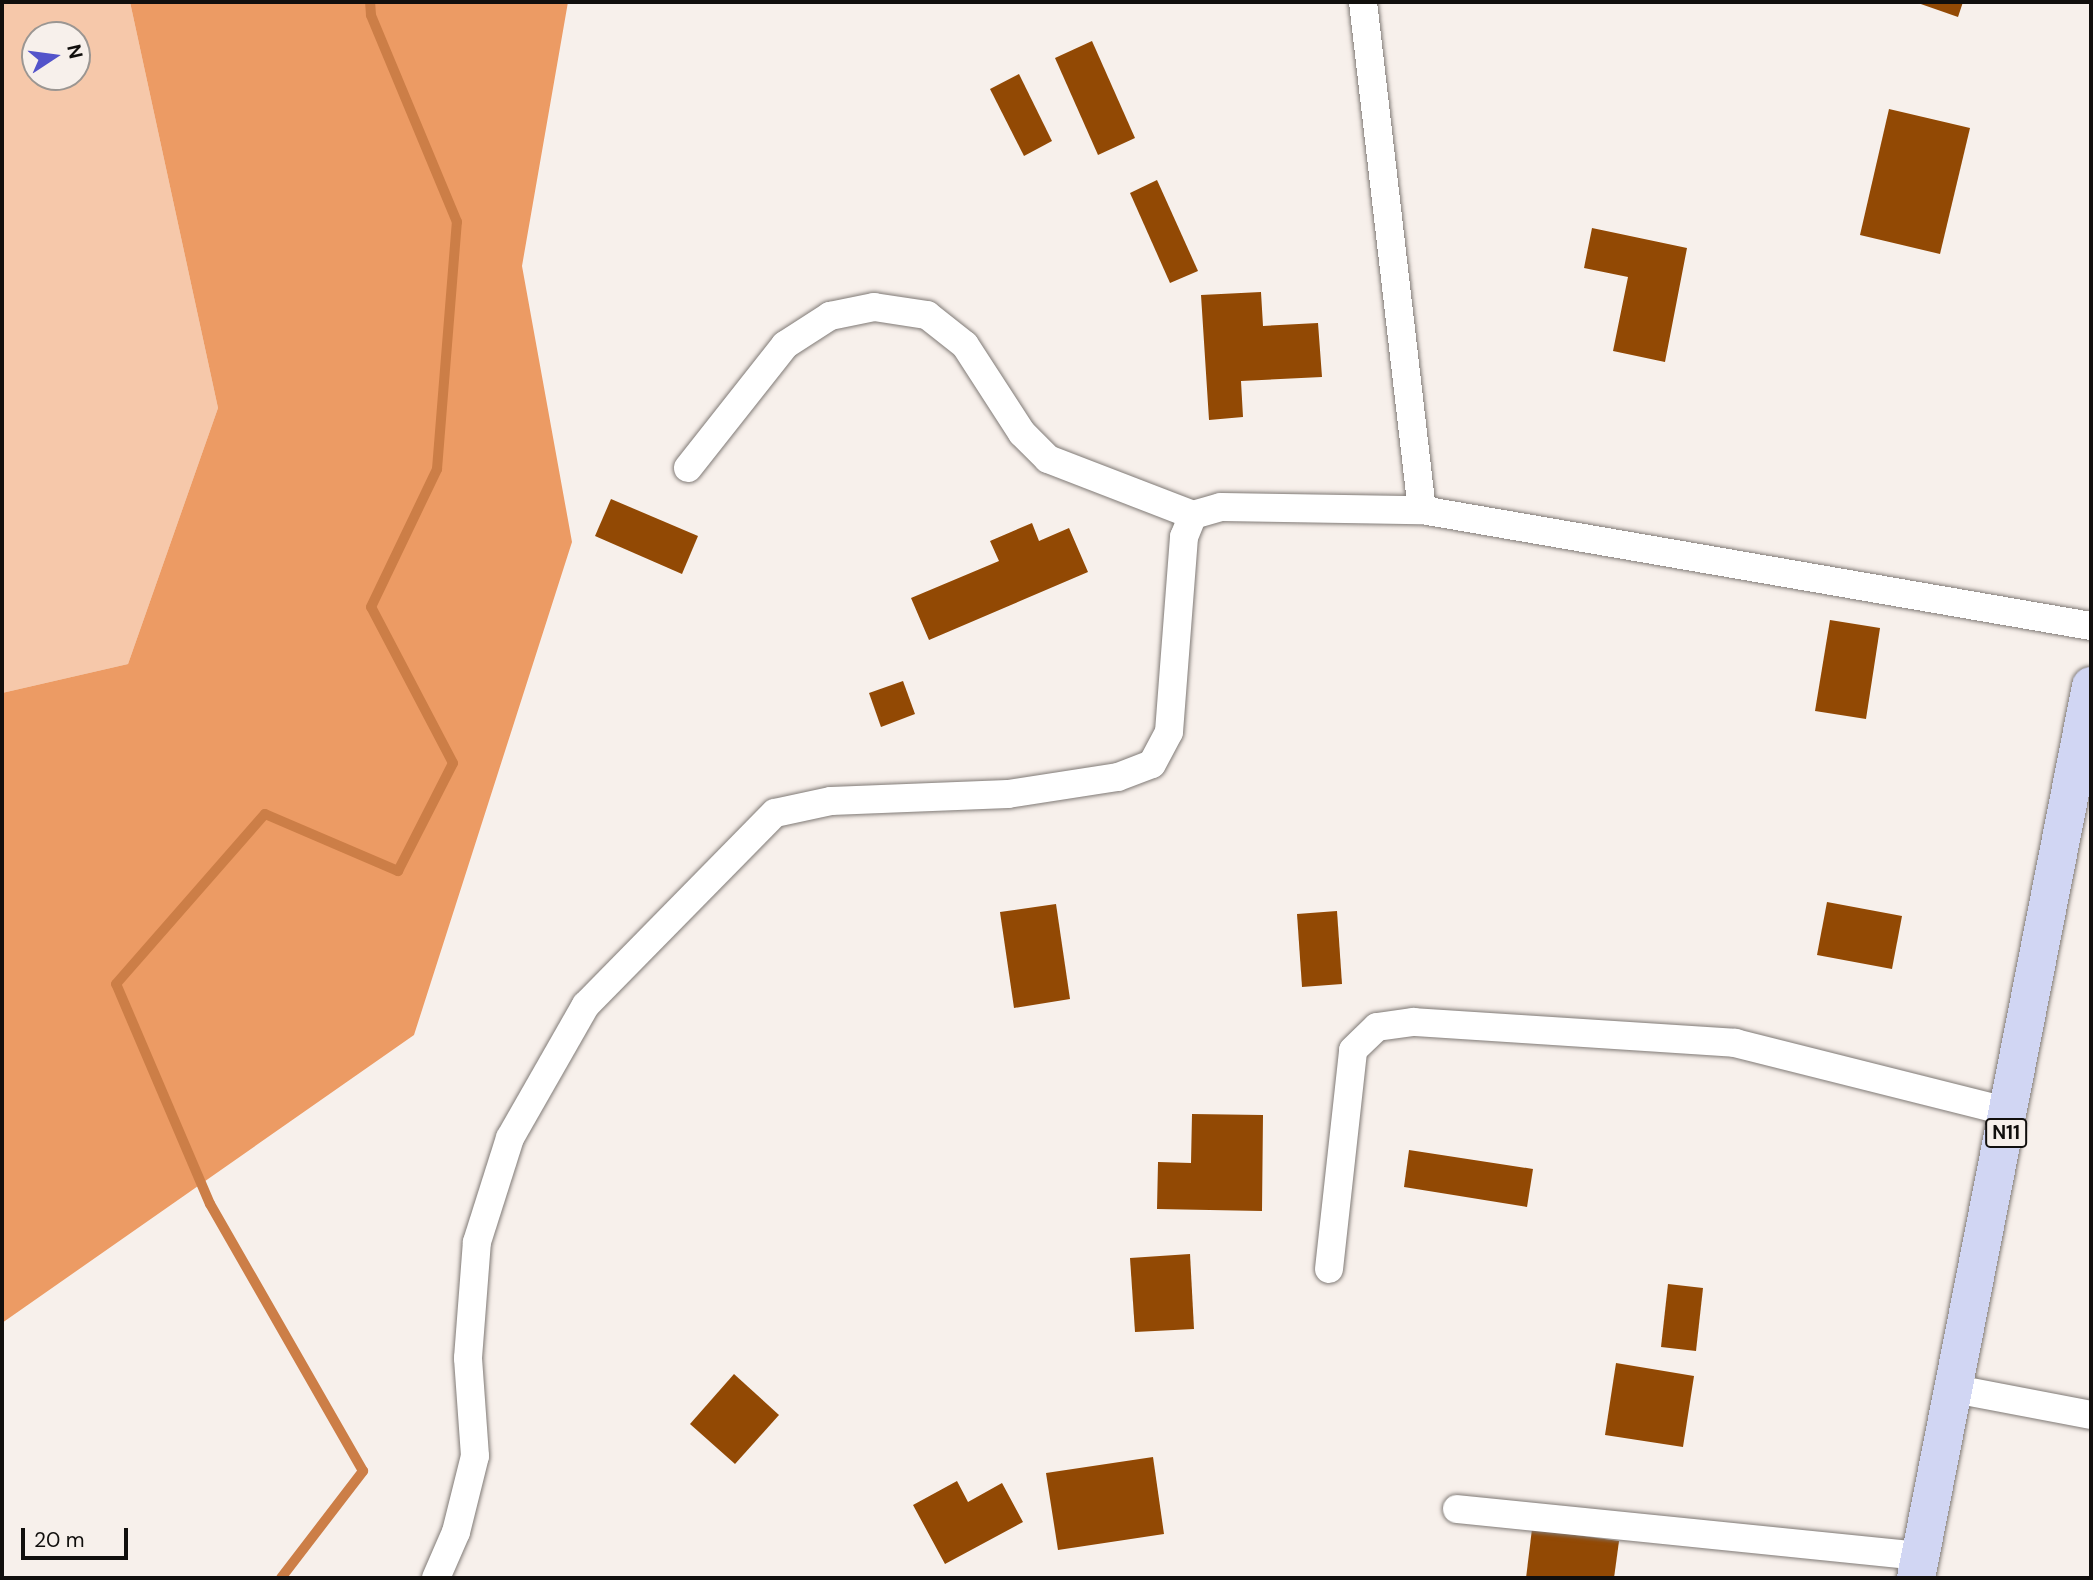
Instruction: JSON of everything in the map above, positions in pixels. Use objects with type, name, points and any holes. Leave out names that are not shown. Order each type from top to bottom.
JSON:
[{"type":"highway","name":"N11","points":[[1918,1567],[2091,692]]},
{"type":"street","points":[[1363,2],[1422,510]]},
{"type":"street","points":[[688,468],[785,345],[830,316],[874,307],[927,315],[965,345],[1022,433],[1048,459],[1193,514],[1221,507],[1422,510],[2091,626]]},
{"type":"street","points":[[436,1578],[456,1532],[475,1456],[468,1358],[477,1242],[510,1138],[586,1005],[775,813],[831,801],[1008,794],[1118,777],[1152,764],[1169,732],[1184,537],[1193,514]]},
{"type":"street","points":[[1329,1269],[1353,1050],[1377,1027],[1414,1022],[1735,1043],[2010,1112]]},
{"type":"street","points":[[1955,1389],[2091,1415]]},
{"type":"street","points":[[1457,1508],[1918,1567]]},
{"type":"shaded area","points":[[2,2],[130,2],[218,408],[128,664],[2,693]]},
{"type":"shaded area","points":[[130,2],[568,2],[522,266],[572,542],[414,1035],[2,1323],[2,693],[128,664],[218,408]]},
{"type":"building","points":[[1915,2],[1963,2],[1958,17]]},
{"type":"building","points":[[1092,41],[1135,138],[1098,155],[1055,58]]},
{"type":"building","points":[[1019,74],[1052,141],[1024,156],[990,89]]},
{"type":"building","points":[[1889,109],[1970,128],[1940,254],[1860,235]]},
{"type":"building","points":[[1157,180],[1198,271],[1170,283],[1130,193]]},
{"type":"building","points":[[1592,228],[1687,248],[1665,362],[1613,351],[1628,277],[1584,268]]},
{"type":"building","points":[[1261,292],[1263,326],[1318,323],[1322,377],[1241,381],[1243,417],[1209,420],[1201,295]]},
{"type":"building","points":[[611,499],[698,536],[682,574],[595,536]]},
{"type":"building","points":[[1032,523],[1039,541],[1069,528],[1088,572],[929,640],[911,598],[999,561],[990,541]]},
{"type":"building","points":[[1830,620],[1880,628],[1866,719],[1815,711]]},
{"type":"building","points":[[903,681],[915,714],[881,727],[869,693]]},
{"type":"building","points":[[1827,902],[1902,916],[1892,969],[1817,955]]},
{"type":"building","points":[[1056,904],[1070,999],[1014,1008],[1000,912]]},
{"type":"building","points":[[1337,911],[1342,984],[1302,987],[1297,914]]},
{"type":"building","points":[[1192,1114],[1263,1115],[1262,1211],[1157,1209],[1158,1162],[1191,1163]]},
{"type":"building","points":[[1409,1150],[1533,1169],[1527,1207],[1404,1187]]},
{"type":"building","points":[[1190,1254],[1194,1329],[1135,1332],[1130,1258]]},
{"type":"building","points":[[1668,1284],[1703,1288],[1696,1351],[1661,1347]]},
{"type":"building","points":[[1616,1363],[1694,1376],[1683,1447],[1605,1435]]},
{"type":"building","points":[[734,1374],[779,1415],[735,1464],[690,1424]]},
{"type":"building","points":[[1153,1457],[1164,1534],[1058,1550],[1046,1473]]},
{"type":"building","points":[[957,1481],[968,1502],[1002,1483],[1023,1522],[945,1564],[913,1505]]},
{"type":"building","points":[[1532,1529],[1619,1541],[1614,1578],[1526,1578]]},
{"type":"waterway","points":[[281,1578],[363,1471],[210,1204],[116,984],[265,814],[398,871],[453,763],[371,607],[437,469],[457,222],[371,15],[370,2]]}]
